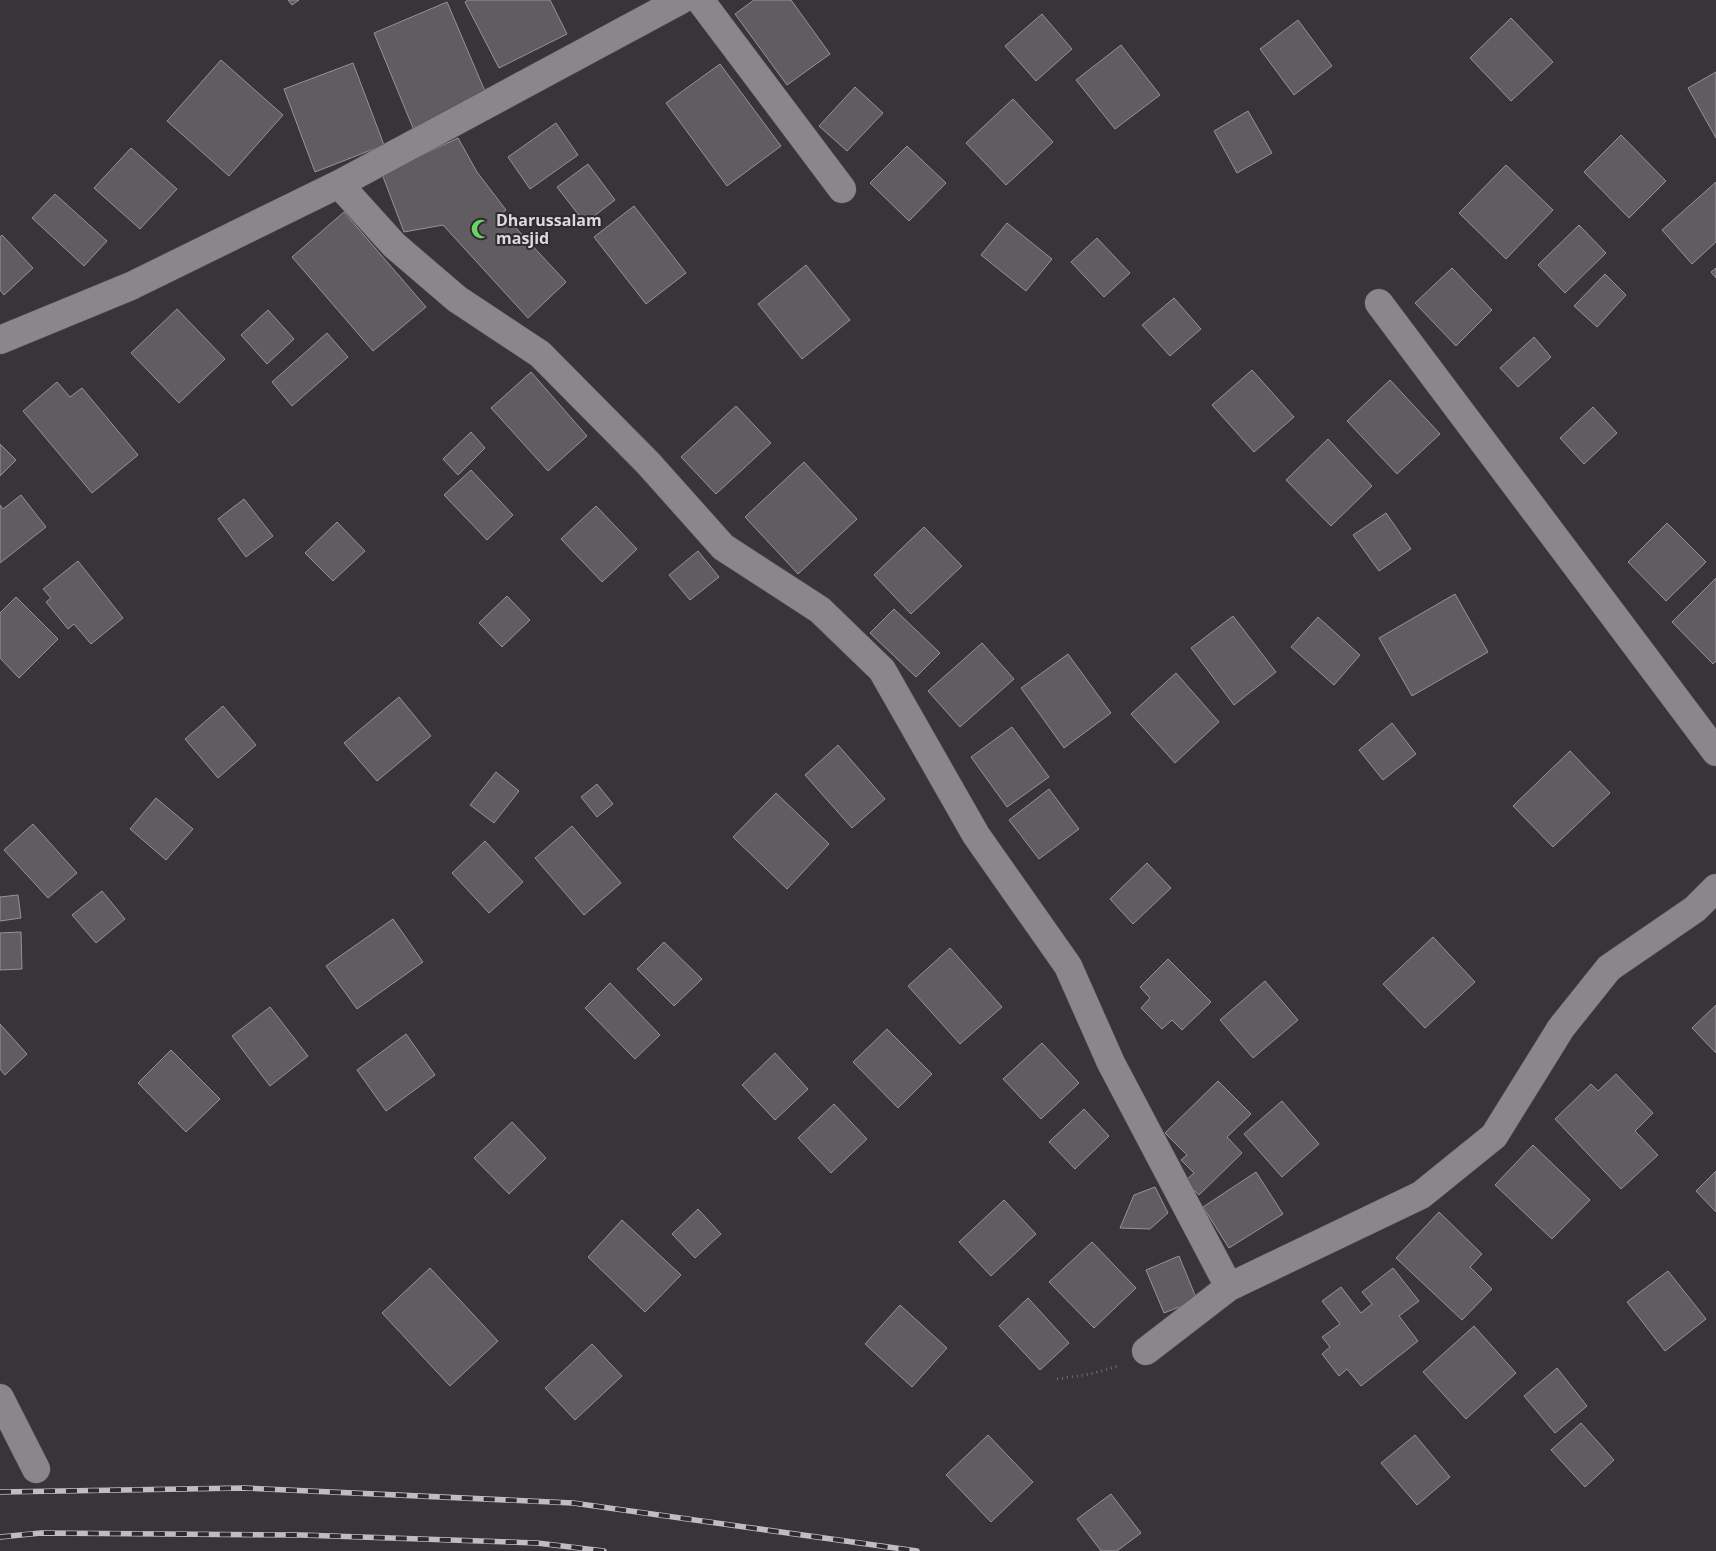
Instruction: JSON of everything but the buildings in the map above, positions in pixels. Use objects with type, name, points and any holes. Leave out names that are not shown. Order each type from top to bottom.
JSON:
[{"type":"street","points":[[0,340],[130,286],[341,183],[681,0]]},
{"type":"street","points":[[700,0],[842,189]]},
{"type":"street","points":[[341,183],[394,245],[457,299],[540,354],[648,463],[723,547],[820,610],[882,670],[976,834],[1068,966],[1111,1063],[1229,1287]]},
{"type":"street","points":[[1379,303],[1716,752]]},
{"type":"street","points":[[1146,1352],[1229,1287],[1421,1195],[1494,1136],[1561,1028],[1609,968],[1695,909],[1716,888]]},
{"type":"street","points":[[0,1398],[36,1469]]},
{"type":"path","points":[[1057,1379],[1091,1374],[1118,1366],[1146,1352]]},
{"type":"railway","points":[[0,1492],[244,1488],[573,1503],[917,1551]]},
{"type":"railway","points":[[0,1537],[41,1533],[301,1535],[537,1543],[604,1551]]},
{"type":"place","name":"Dharussalam masjid","points":[[481,229]]}]
